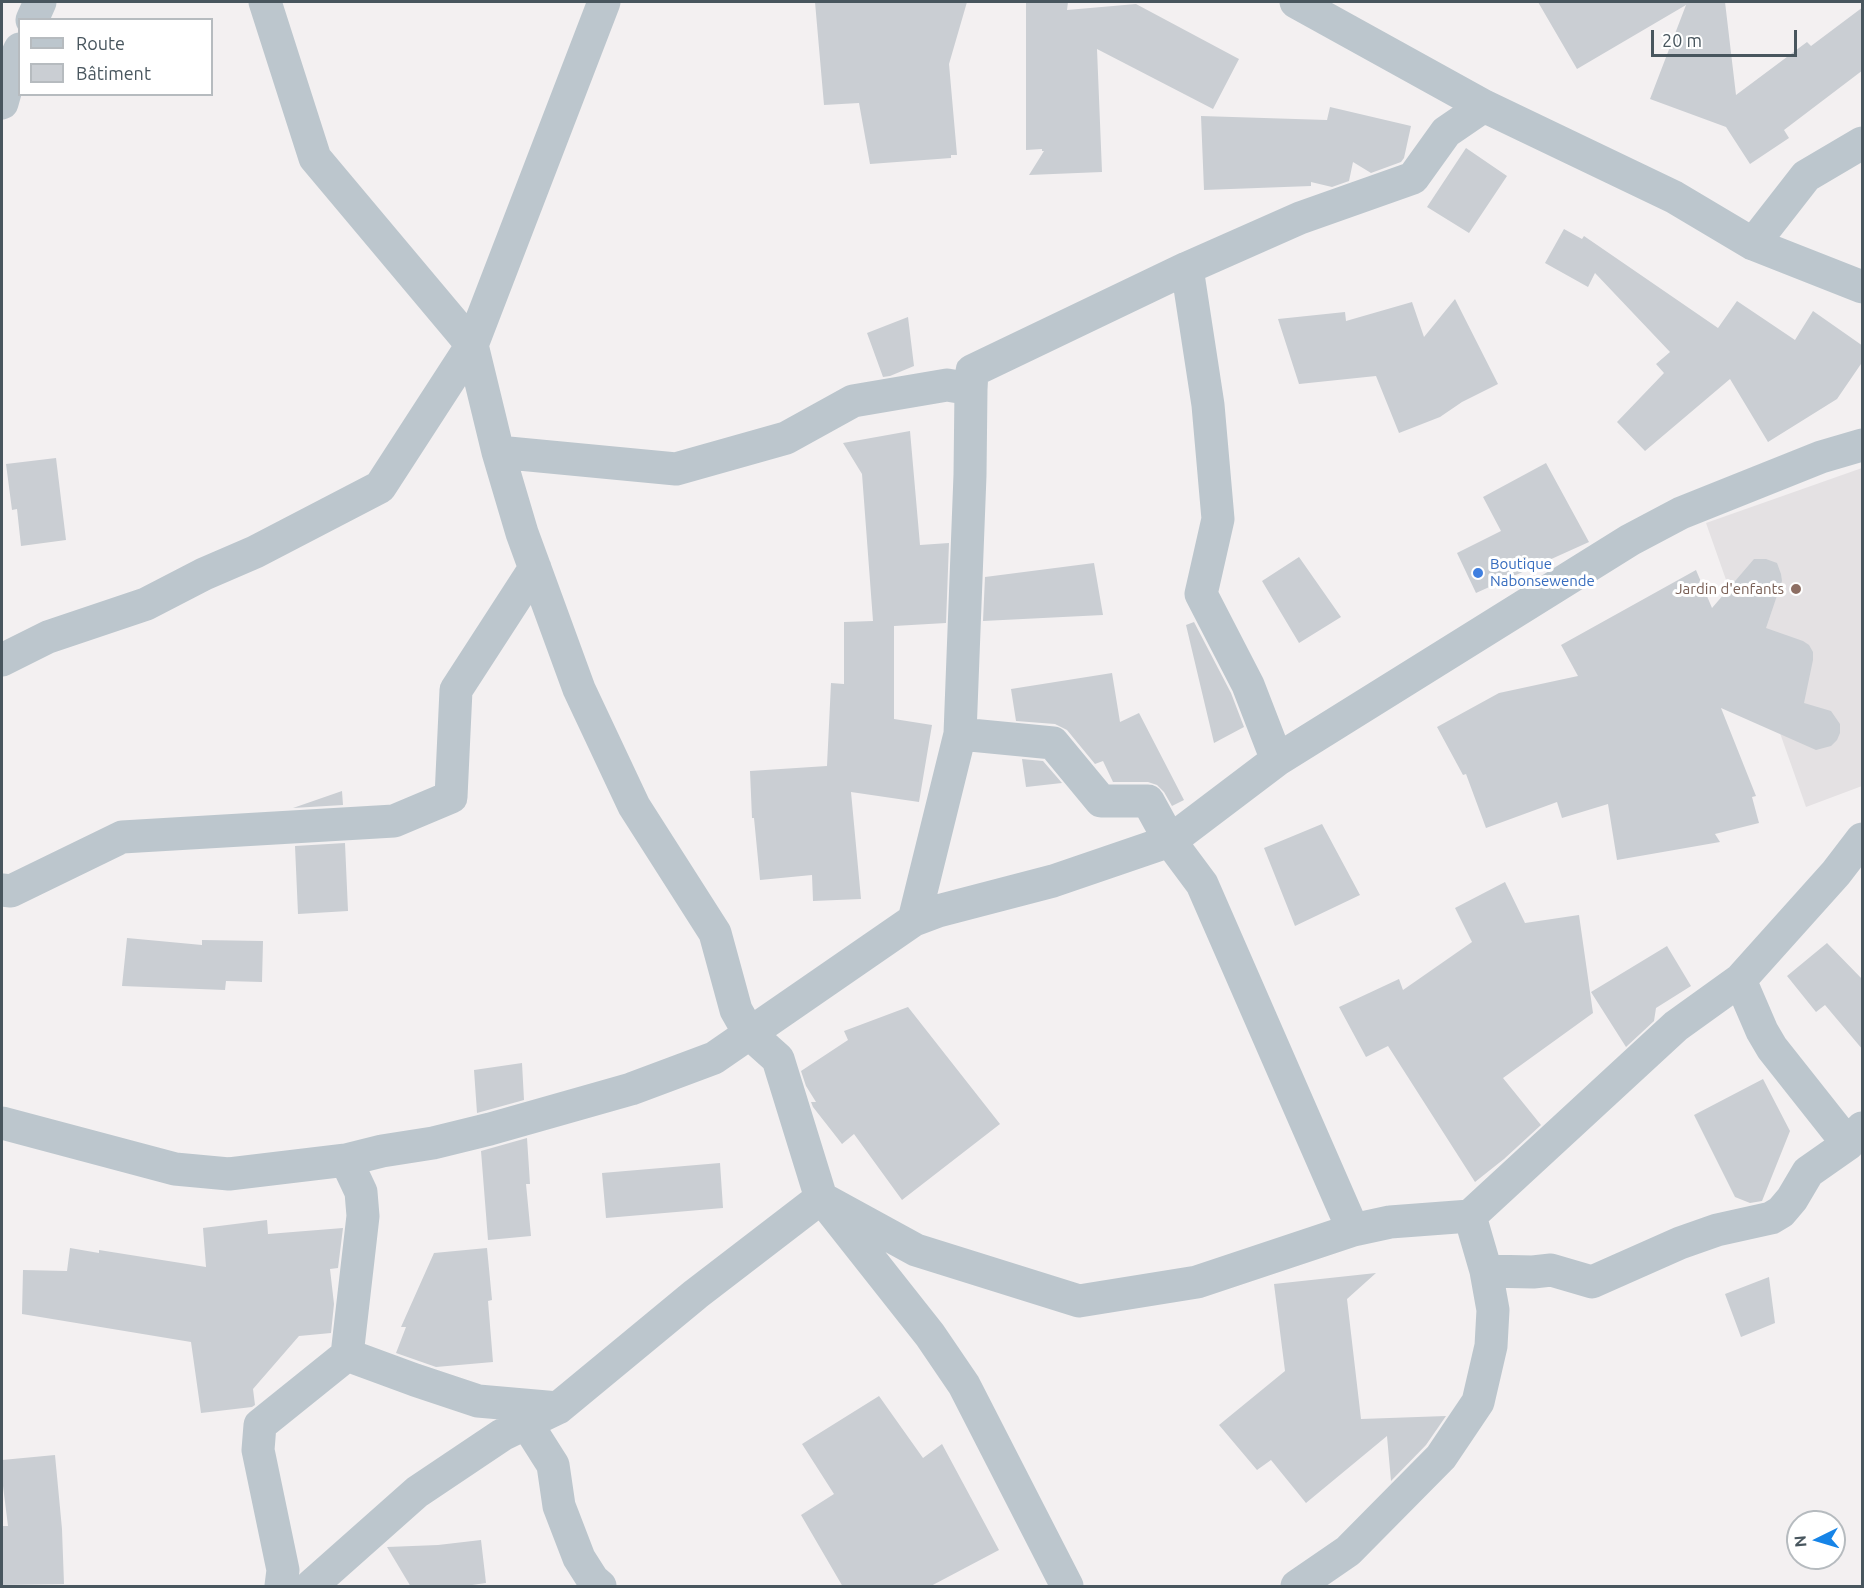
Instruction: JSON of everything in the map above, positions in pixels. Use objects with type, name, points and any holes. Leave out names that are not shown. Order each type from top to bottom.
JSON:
[{"type":"street","points":[[33,18],[40,2]]},
{"type":"street","points":[[266,2],[315,158],[472,345],[498,452],[522,533],[579,689],[634,806],[715,933],[736,1010],[749,1033],[778,1059],[821,1198],[916,1316],[964,1385],[1066,1587]]},
{"type":"street","points":[[2,660],[48,637],[146,604],[204,574],[255,552],[380,487],[472,345],[604,2]]},
{"type":"street","points":[[1296,2],[1484,106],[1674,197],[1753,244],[1863,287]]},
{"type":"street","points":[[2,103],[18,54]]},
{"type":"street","points":[[914,920],[960,734],[972,371],[1187,268],[1300,218],[1413,178],[1446,132],[1484,106]]},
{"type":"street","points":[[1753,244],[1806,176],[1863,143]]},
{"type":"street","points":[[1187,268],[1208,405],[1218,519],[1201,594],[1248,685],[1277,760]]},
{"type":"street","points":[[498,452],[676,469],[786,438],[853,401],[947,385],[971,389]]},
{"type":"street","points":[[2,1123],[175,1169],[229,1174],[345,1160],[382,1151],[433,1143],[631,1089],[714,1058],[914,920],[938,911],[1053,881],[1170,841],[1277,760],[1630,540],[1681,513],[1821,457],[1863,445]]},
{"type":"street","points":[[2,890],[11,891],[122,837],[394,821],[451,797],[456,690],[535,568]]},
{"type":"street","points":[[960,734],[1053,743],[1101,801],[1148,801],[1170,841],[1202,884],[1353,1230]]},
{"type":"street","points":[[821,1198],[916,1250],[1079,1301],[1197,1282],[1353,1230],[1390,1222],[1470,1216],[1676,1026],[1740,980],[1836,873],[1863,838]]},
{"type":"street","points":[[1486,1270],[1533,1272],[1551,1270],[1592,1282],[1708,1233],[1772,1218],[1781,1212],[1792,1199],[1808,1172],[1855,1136],[1772,1048],[1762,1031],[1740,980]]},
{"type":"street","points":[[281,1587],[283,1570],[258,1450],[260,1425],[347,1355],[363,1216],[361,1192],[345,1160]]},
{"type":"street","points":[[311,1587],[417,1492],[502,1435],[558,1408],[688,1300],[821,1198]]},
{"type":"street","points":[[1297,1587],[1348,1551],[1441,1458],[1478,1402],[1491,1346],[1493,1310],[1486,1270],[1470,1216]]},
{"type":"street","points":[[347,1355],[478,1401],[558,1408]]},
{"type":"street","points":[[527,1424],[553,1465],[559,1506],[579,1558],[600,1587]]},
{"type":"shaded area","name":"Jardin d'enfants","points":[[1862,468],[1862,786],[1806,807],[1706,523]]},
{"type":"building","points":[[815,2],[967,2],[949,64],[957,155],[951,155],[951,158],[870,164],[859,103],[824,105]]},
{"type":"building","points":[[1026,2],[1068,2],[1067,10],[1136,4],[1239,59],[1213,109],[1097,49],[1102,172],[1029,175],[1044,151],[1042,149],[1026,150]]},
{"type":"building","points":[[1538,2],[1725,2],[1736,95],[1807,42],[1811,46],[1863,7],[1863,70],[1784,130],[1789,138],[1750,164],[1726,127],[1650,99],[1686,5],[1577,69]]},
{"type":"building","points":[[1330,107],[1411,126],[1404,158],[1401,162],[1371,173],[1353,162],[1349,181],[1332,187],[1311,182],[1311,186],[1204,190],[1201,116],[1327,120]]},
{"type":"building","points":[[1466,148],[1507,176],[1469,233],[1427,207]]},
{"type":"building","points":[[1564,229],[1582,239],[1584,236],[1718,328],[1737,301],[1795,340],[1813,311],[1863,346],[1863,361],[1837,399],[1768,442],[1730,379],[1645,451],[1617,422],[1664,373],[1656,364],[1670,352],[1595,273],[1588,287],[1545,263]]},
{"type":"building","points":[[1455,299],[1498,384],[1462,402],[1440,417],[1399,433],[1376,376],[1299,384],[1278,319],[1345,312],[1346,321],[1412,302],[1424,337]]},
{"type":"building","points":[[908,317],[914,366],[883,377],[867,333]]},
{"type":"building","points":[[910,431],[920,545],[949,543],[946,623],[894,626],[894,719],[932,725],[919,802],[851,792],[861,899],[813,901],[812,875],[760,880],[754,818],[752,818],[750,771],[827,766],[831,683],[844,684],[844,622],[873,621],[862,474],[843,443]]},
{"type":"building","points":[[56,458],[66,540],[21,546],[17,509],[12,510],[6,464]]},
{"type":"building","points":[[1546,463],[1589,542],[1476,593],[1457,553],[1501,531],[1483,497]]},
{"type":"building","points":[[1299,557],[1341,617],[1299,643],[1262,581]]},
{"type":"building","points":[[1754,559],[1766,559],[1777,563],[1781,574],[1782,581],[1766,628],[1803,641],[1813,652],[1804,703],[1831,711],[1840,724],[1837,740],[1831,746],[1816,750],[1721,708],[1756,796],[1752,797],[1759,823],[1715,834],[1720,842],[1617,860],[1608,804],[1562,818],[1557,802],[1486,828],[1466,774],[1463,775],[1437,727],[1499,693],[1578,676],[1561,645],[1696,570],[1712,608]]},
{"type":"building","points":[[1094,563],[1103,615],[983,621],[985,577]]},
{"type":"building","points":[[1194,622],[1231,693],[1244,727],[1214,743],[1186,625]]},
{"type":"building","points":[[1112,673],[1120,722],[1139,713],[1184,800],[1172,806],[1157,785],[1148,782],[1113,782],[1103,761],[1095,764],[1067,730],[1055,724],[1016,721],[1011,689]]},
{"type":"building","points":[[1022,759],[1043,761],[1062,783],[1026,787]]},
{"type":"building","points":[[342,791],[343,805],[293,808]]},
{"type":"building","points":[[1322,824],[1360,895],[1295,926],[1264,848]]},
{"type":"building","points":[[345,843],[348,911],[298,914],[295,846]]},
{"type":"building","points":[[1505,882],[1525,923],[1579,915],[1593,1013],[1503,1078],[1541,1125],[1475,1182],[1388,1046],[1366,1057],[1339,1007],[1399,979],[1403,990],[1472,942],[1455,908]]},
{"type":"building","points":[[127,938],[202,945],[202,940],[263,941],[262,982],[226,981],[225,990],[122,986]]},
{"type":"building","points":[[1827,943],[1863,980],[1863,1050],[1825,1005],[1816,1012],[1787,976]]},
{"type":"building","points":[[1667,946],[1691,986],[1656,1008],[1654,1021],[1626,1047],[1591,992]]},
{"type":"building","points":[[908,1007],[1000,1124],[902,1200],[854,1134],[842,1144],[813,1107],[811,1102],[816,1102],[806,1086],[801,1071],[848,1040],[844,1031]]},
{"type":"building","points":[[522,1063],[524,1100],[477,1113],[474,1070]]},
{"type":"building","points":[[1763,1079],[1790,1131],[1762,1201],[1750,1203],[1735,1197],[1694,1115]]},
{"type":"building","points":[[527,1138],[530,1184],[526,1184],[531,1236],[488,1240],[481,1151]]},
{"type":"building","points":[[720,1163],[723,1208],[606,1218],[602,1173]]},
{"type":"building","points":[[267,1220],[268,1234],[343,1228],[338,1268],[330,1269],[334,1304],[331,1333],[299,1336],[253,1389],[255,1405],[252,1407],[201,1413],[191,1342],[22,1314],[23,1270],[67,1271],[70,1248],[99,1253],[99,1250],[206,1267],[203,1228]]},
{"type":"building","points":[[487,1248],[492,1300],[488,1301],[493,1362],[436,1367],[396,1353],[406,1327],[401,1327],[434,1253]]},
{"type":"building","points":[[1376,1273],[1347,1299],[1361,1419],[1446,1416],[1426,1445],[1391,1481],[1387,1436],[1306,1503],[1271,1460],[1257,1470],[1219,1425],[1285,1371],[1274,1284]]},
{"type":"building","points":[[1769,1277],[1775,1323],[1741,1337],[1725,1294]]},
{"type":"building","points":[[879,1396],[923,1458],[942,1444],[999,1550],[929,1587],[843,1587],[801,1515],[834,1494],[802,1444]]},
{"type":"building","points":[[55,1455],[62,1529],[64,1584],[2,1585],[2,1526],[8,1526],[2,1460]]},
{"type":"building","points":[[481,1540],[486,1583],[458,1587],[411,1587],[387,1547],[438,1545]]},
{"type":"place","name":"Boutique Nabonsewende","points":[[1478,573]]},
{"type":"place","name":"Jardin d'enfants","points":[[1796,589]]}]
